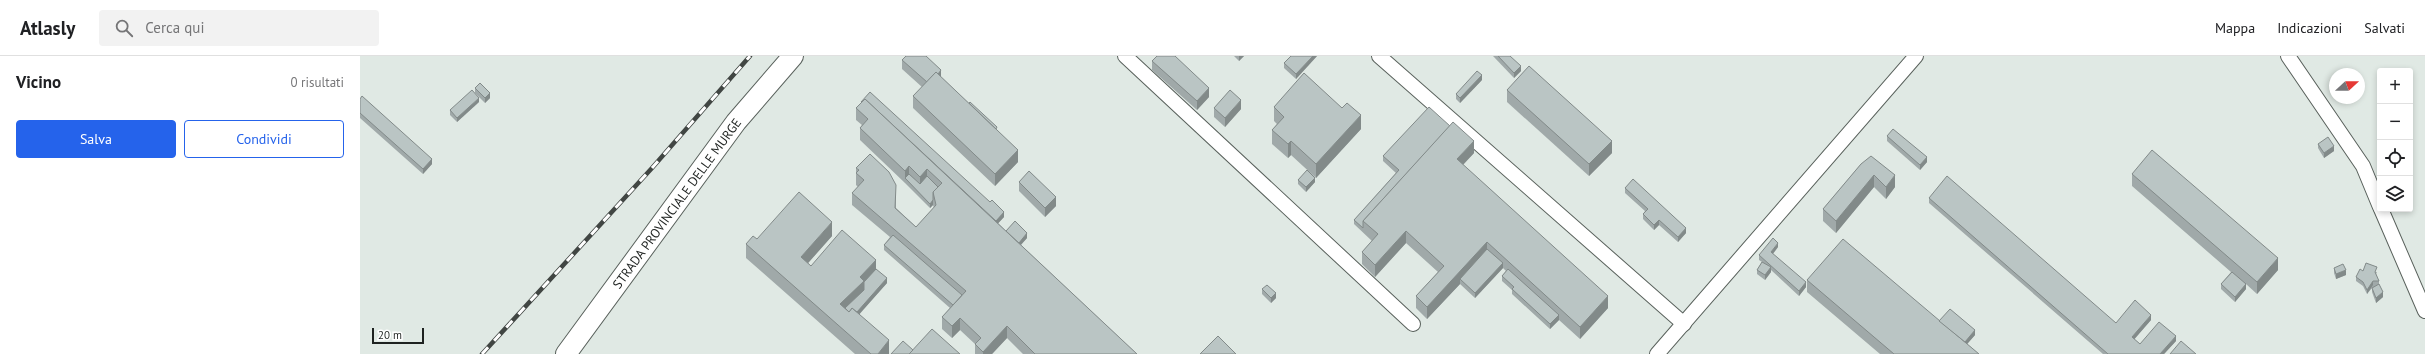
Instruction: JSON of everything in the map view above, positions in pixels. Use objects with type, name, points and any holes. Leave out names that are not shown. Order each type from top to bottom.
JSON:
[{"type":"main road","name":"STRADA PROVINCIALE DELLE MURGE","points":[[566,354],[736,122],[793,56]]},
{"type":"street","points":[[1125,56],[1413,324]]},
{"type":"street","points":[[1379,56],[1684,324]]},
{"type":"street","points":[[1657,354],[1916,56]]},
{"type":"street","points":[[2288,56],[2363,166],[2377,201]]},
{"type":"street","points":[[2382,212],[2425,311]]},
{"type":"building","points":[[906,56],[926,56],[941,70],[938,74],[936,72],[927,82],[902,60]]},
{"type":"building","points":[[1157,56],[1175,56],[1209,88],[1197,101],[1152,61]]},
{"type":"building","points":[[1291,56],[1313,56],[1296,74],[1284,63]]},
{"type":"building","points":[[1498,56],[1510,56],[1521,66],[1514,73]]},
{"type":"building","points":[[1529,66],[1612,141],[1589,164],[1507,90]]},
{"type":"building","points":[[1477,71],[1482,75],[1460,98],[1456,94]]},
{"type":"building","points":[[936,72],[1018,150],[995,174],[913,96]]},
{"type":"building","points":[[1304,73],[1342,108],[1347,103],[1361,115],[1316,164],[1291,141],[1288,144],[1272,130],[1284,117],[1274,107]]},
{"type":"building","points":[[480,83],[490,93],[485,98],[475,88]]},
{"type":"building","points":[[472,90],[479,98],[457,118],[450,110]]},
{"type":"building","points":[[1230,90],[1241,100],[1225,118],[1214,108]]},
{"type":"building","points":[[870,92],[990,202],[992,200],[1004,212],[996,221],[865,99],[861,102]]},
{"type":"building","points":[[362,96],[432,159],[423,169],[360,113],[360,99]]},
{"type":"building","points":[[865,99],[1137,354],[1035,354],[1007,326],[983,352],[975,344],[981,338],[960,318],[952,326],[942,317],[966,291],[852,193],[864,180],[856,173],[859,170],[856,168],[870,154],[889,172],[896,185],[895,208],[916,227],[936,205],[933,192],[942,183],[927,169],[920,177],[909,166],[905,171],[860,128],[868,119],[856,108]]},
{"type":"building","points":[[970,102],[997,127],[996,129],[969,103]]},
{"type":"building","points":[[1429,107],[1450,126],[1363,221],[1363,228],[1354,220],[1399,170],[1383,156]]},
{"type":"building","points":[[1453,122],[1474,141],[1457,159],[1608,296],[1580,327],[1487,242],[1427,307],[1416,296],[1444,266],[1406,231],[1375,265],[1362,252],[1378,234],[1363,221]]},
{"type":"building","points":[[1893,129],[1927,157],[1920,165],[1887,136]]},
{"type":"building","points":[[2328,137],[2334,146],[2324,153],[2318,144]]},
{"type":"building","points":[[2152,150],[2278,258],[2257,282],[2132,174]]},
{"type":"building","points":[[1871,156],[1895,175],[1886,187],[1874,175],[1836,221],[1823,209],[1861,164]]},
{"type":"building","points":[[1307,170],[1315,178],[1306,187],[1298,180]]},
{"type":"building","points":[[1029,171],[1056,197],[1045,208],[1019,182]]},
{"type":"building","points":[[909,174],[920,184],[927,176],[938,187],[933,192],[933,200],[930,204],[905,178]]},
{"type":"building","points":[[1947,176],[2116,323],[2135,300],[2151,315],[2132,337],[2140,344],[2159,322],[2176,336],[2160,354],[2108,354],[1929,198]]},
{"type":"building","points":[[1633,179],[1686,228],[1678,237],[1659,220],[1654,225],[1643,214],[1648,209],[1625,188]]},
{"type":"building","points":[[799,192],[832,222],[801,257],[811,266],[842,230],[876,260],[860,277],[864,281],[840,304],[849,312],[852,308],[889,340],[878,354],[871,354],[746,244],[753,236],[757,239]]},
{"type":"building","points":[[1015,221],[1027,233],[1019,243],[1006,231]]},
{"type":"building","points":[[893,235],[962,295],[953,305],[884,245]]},
{"type":"building","points":[[1773,238],[1778,243],[1771,252],[1806,282],[1799,291],[1759,255]]},
{"type":"building","points":[[1843,239],[1979,354],[1894,354],[1807,280]]},
{"type":"building","points":[[1487,249],[1503,263],[1475,293],[1460,279]]},
{"type":"building","points":[[1762,262],[1771,267],[1765,275],[1757,270]]},
{"type":"building","points":[[2366,263],[2377,267],[2375,272],[2379,281],[2373,281],[2367,290],[2363,282],[2356,277],[2360,269],[2363,271]]},
{"type":"building","points":[[2343,264],[2346,270],[2336,274],[2334,268]]},
{"type":"building","points":[[876,269],[887,278],[857,312],[852,308],[849,312],[845,308],[864,290],[864,282]]},
{"type":"building","points":[[1508,269],[1559,315],[1550,324],[1512,289],[1514,287],[1502,276]]},
{"type":"building","points":[[2232,272],[2246,284],[2235,297],[2221,284]]},
{"type":"building","points":[[2379,284],[2383,292],[2376,298],[2372,288]]},
{"type":"building","points":[[1267,285],[1276,293],[1271,298],[1262,289]]},
{"type":"building","points":[[1950,309],[1975,330],[1965,342],[1939,321]]},
{"type":"building","points":[[932,329],[960,354],[909,354]]},
{"type":"building","points":[[1218,336],[1236,354],[1200,354]]},
{"type":"building","points":[[903,341],[913,350],[909,354],[891,354]]},
{"type":"building","points":[[2181,341],[2196,354],[2170,354]]},
{"type":"railway","points":[[482,354],[652,168],[750,56]]}]
